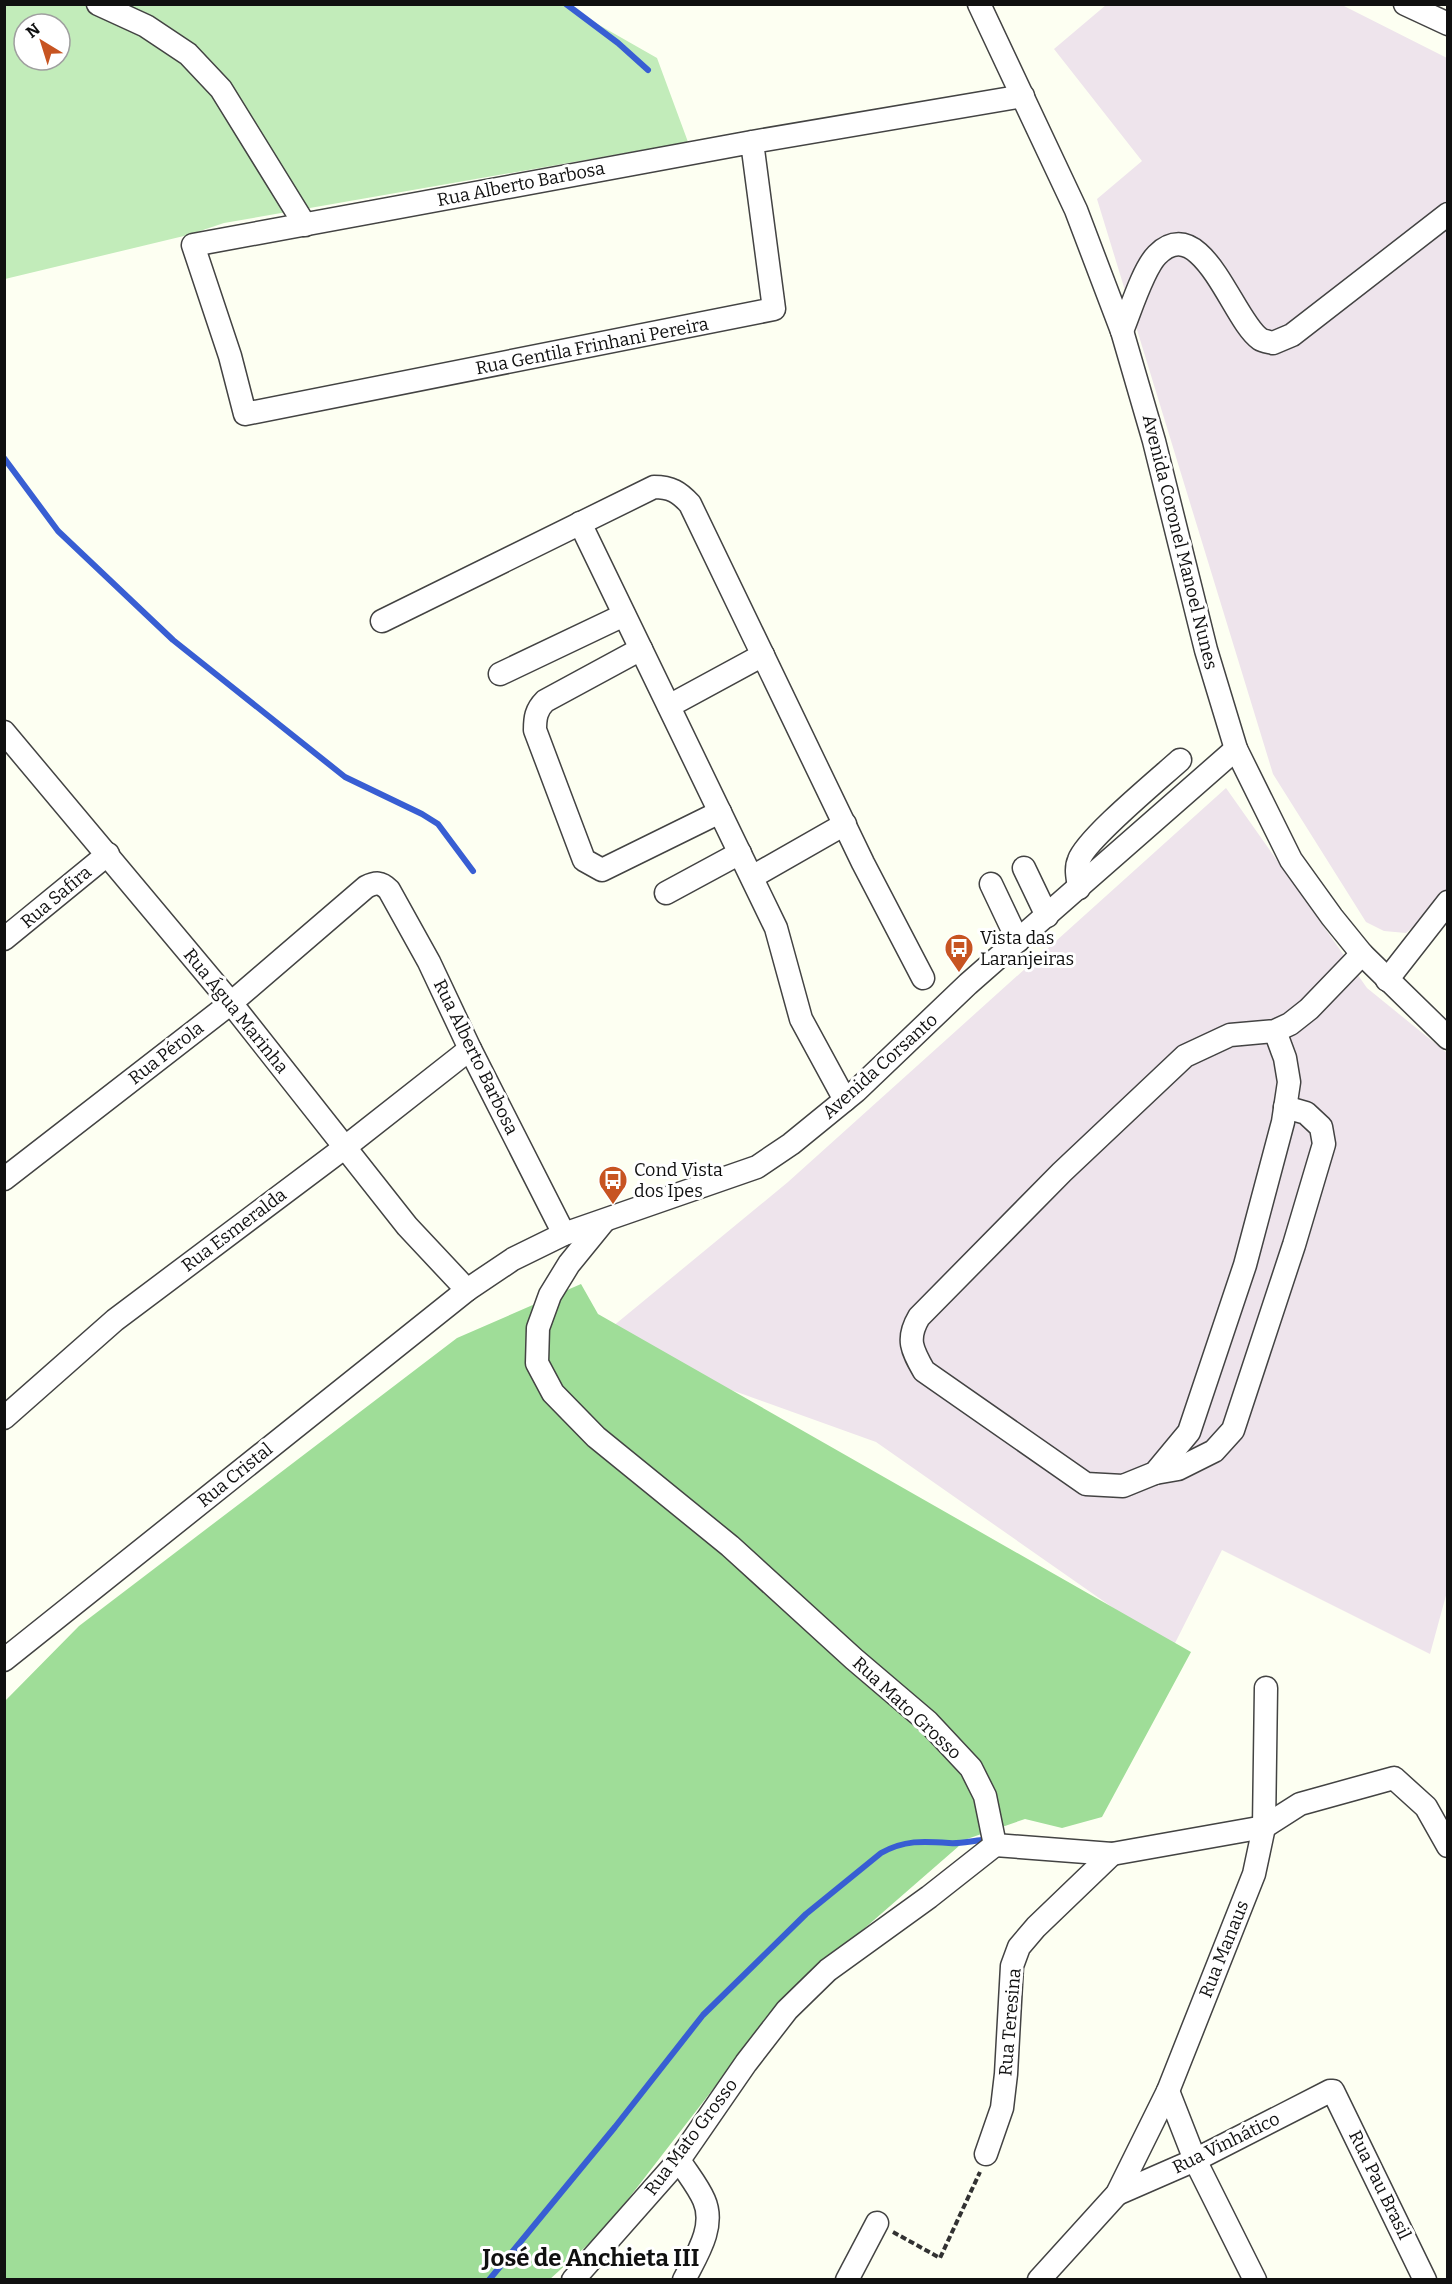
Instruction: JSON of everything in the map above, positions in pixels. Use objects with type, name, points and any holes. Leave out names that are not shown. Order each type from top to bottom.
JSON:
[{"type":"street","points":[[98,4],[146,26],[188,54],[221,89],[305,225]]},
{"type":"street","name":"Avenida Coronel Manoel Nunes","points":[[979,4],[1076,210],[1122,331],[1154,441],[1206,650],[1236,749],[1292,860],[1332,917],[1362,954],[1448,1038]]},
{"type":"street","points":[[1405,4],[1448,24]]},
{"type":"street","name":"Rua Alberto Barbosa","points":[[245,414],[230,356],[193,245],[752,142],[1023,96]]},
{"type":"street","name":"Rua Gentila Frinhani Pereira","points":[[245,414],[774,309],[752,142]]},
{"type":"street","points":[[1122,331],[1144,277],[1156,256],[1169,248],[1183,245],[1196,250],[1206,260],[1249,327],[1260,339],[1273,343],[1292,335],[1448,214]]},
{"type":"street","points":[[382,621],[654,487],[667,487],[680,493],[690,504],[844,824],[923,978]]},
{"type":"street","points":[[580,523],[776,928],[801,1019],[845,1100]]},
{"type":"street","points":[[500,674],[624,615]]},
{"type":"street","points":[[641,649],[544,701],[535,716],[535,730],[584,860],[602,870],[720,812]]},
{"type":"street","points":[[669,706],[763,655]]},
{"type":"street","name":"Rua Água Marinha","points":[[4,732],[231,1002],[407,1226],[467,1290]]},
{"type":"street","name":"Avenida Corsanto","points":[[467,1290],[513,1259],[564,1234],[757,1167],[791,1144],[845,1100],[968,984],[1236,749]]},
{"type":"street","points":[[1079,888],[1077,868],[1079,857],[1096,837],[1180,760]]},
{"type":"street","points":[[752,877],[844,824]]},
{"type":"street","points":[[666,893],[740,853]]},
{"type":"street","name":"Rua Safira","points":[[4,939],[108,854]]},
{"type":"street","points":[[1024,868],[1047,916]]},
{"type":"street","name":"Rua Pérola","points":[[4,1179],[231,1002],[366,887],[374,883],[383,884]]},
{"type":"street","name":"Rua Alberto Barbosa","points":[[383,884],[389,890],[429,962],[470,1049],[564,1234]]},
{"type":"street","points":[[991,885],[1018,941]]},
{"type":"street","points":[[1387,980],[1448,902]]},
{"type":"street","points":[[1285,1107],[1306,1113],[1321,1127],[1324,1144],[1294,1245],[1233,1430],[1214,1451],[1178,1469],[1155,1473],[1123,1486],[1086,1484],[924,1371],[912,1350],[912,1328],[920,1317],[1062,1172],[1185,1056],[1230,1035],[1275,1031],[1290,1024],[1309,1009],[1362,954]]},
{"type":"street","points":[[1155,1473],[1189,1432],[1245,1265],[1285,1107],[1289,1082],[1285,1058],[1275,1031]]},
{"type":"street","name":"Rua Esmeralda","points":[[4,1418],[115,1320],[344,1148],[470,1049]]},
{"type":"street","name":"Rua Mato Grosso","points":[[573,2280],[679,2160],[746,2063],[787,2010],[828,1970],[929,1897],[995,1845],[985,1796],[970,1768],[928,1722],[730,1546],[596,1437],[553,1393],[537,1363],[538,1328],[550,1295],[569,1264],[604,1221]]},
{"type":"street","name":"Rua Cristal","points":[[6,1655],[467,1290]]},
{"type":"street","name":"Rua Manaus","points":[[1117,2194],[1168,2091],[1254,1874],[1264,1827],[1266,1688]]},
{"type":"street","points":[[995,1845],[1112,1854],[1264,1827],[1300,1804],[1394,1778],[1426,1807],[1448,1846]]},
{"type":"street","name":"Rua Teresina","points":[[986,2154],[1002,2108],[1012,1966],[1019,1947],[1036,1927],[1112,1854]]},
{"type":"street","points":[[1168,2091],[1194,2160],[1256,2280]]},
{"type":"street","name":"Rua Vinhático","points":[[1117,2194],[1194,2160],[1333,2091]]},
{"type":"street","name":"Rua Pau Brasil","points":[[1333,2091],[1425,2280]]},
{"type":"street","points":[[679,2160],[705,2201],[707,2218],[704,2241],[684,2280]]},
{"type":"street","points":[[1040,2280],[1117,2194]]},
{"type":"street","points":[[847,2280],[877,2223]]},
{"type":"path","points":[[877,2223],[940,2258],[977,2182],[986,2154]]},
{"type":"shaded area","points":[[1340,4],[1447,58],[1448,888],[1428,913],[1406,933],[1384,931],[1366,922],[1273,774],[1097,199],[1142,161],[1054,49],[1106,5]]},
{"type":"shaded area","points":[[1226,788],[1367,988],[1447,1053],[1448,1588],[1430,1654],[1222,1550],[1172,1649],[876,1442],[595,1341],[788,1182]]},
{"type":"green space","points":[[4,5],[564,5],[657,58],[688,142],[224,223],[188,235],[5,279]]},
{"type":"green space","points":[[581,1284],[598,1314],[1191,1652],[1102,1817],[1062,1828],[1025,1819],[967,1839],[781,2001],[605,2229],[549,2280],[5,2279],[4,1702],[79,1626],[457,1338]]},
{"type":"waterway","points":[[566,4],[618,43],[648,70]]},
{"type":"waterway","points":[[4,458],[58,531],[173,640],[345,777],[438,824],[473,871]]},
{"type":"waterway","points":[[489,2280],[615,2127],[703,2015],[806,1914],[889,1849],[914,1842],[957,1843],[982,1840]]},
{"type":"place","name":"Vista das Laranjeiras","points":[[959,974]]},
{"type":"place","name":"Cond Vista dos Ipes","points":[[613,1206]]},
{"type":"district","name":"José de Anchieta III","points":[[591,2258]]}]
